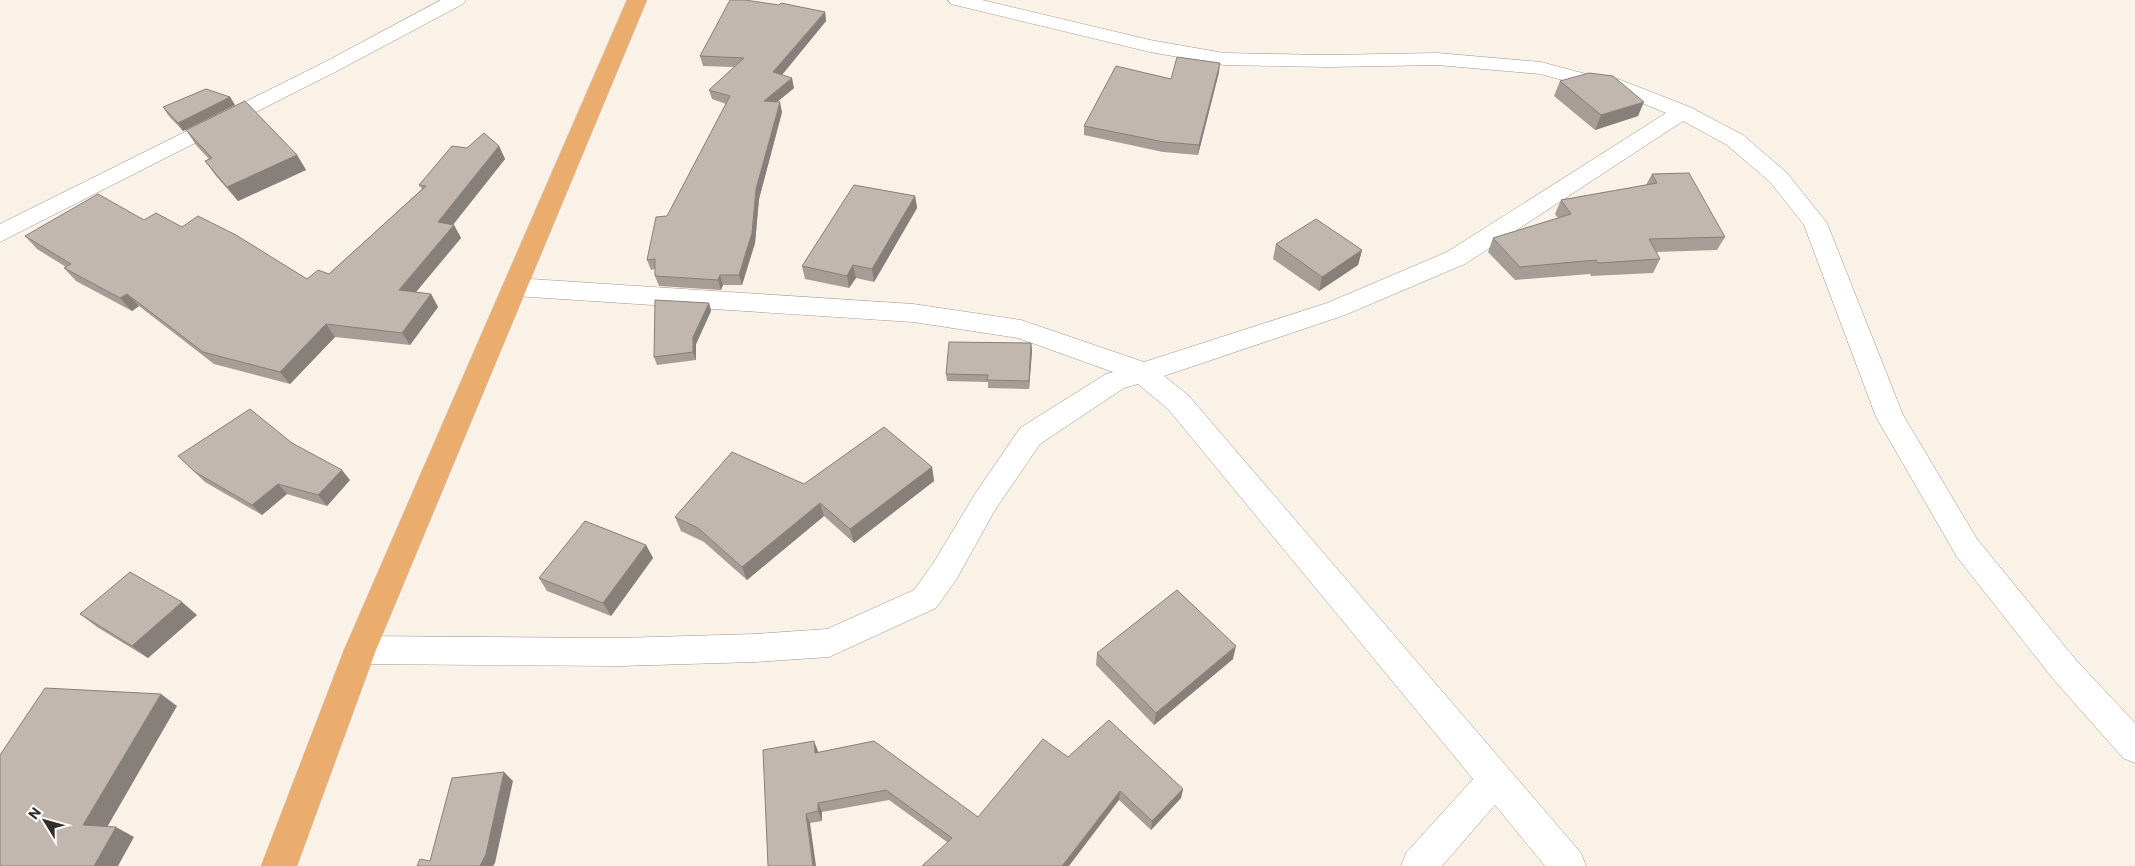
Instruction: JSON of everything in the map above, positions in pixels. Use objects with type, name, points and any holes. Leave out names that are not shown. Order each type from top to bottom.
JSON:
[{"type":"highway","points":[[279,866],[360,650],[637,0]]},
{"type":"street","points":[[0,234],[157,152],[330,67],[456,0]]},
{"type":"street","points":[[958,0],[1150,46],[1224,59],[1328,61],[1437,59],[1541,68],[1597,83],[1611,83],[1682,112],[1735,140],[1779,178],[1815,223],[1890,417],[1967,548],[2065,670],[2135,747]]},
{"type":"street","points":[[360,650],[619,652],[755,648],[829,643],[925,599],[945,571],[985,502],[1030,436],[1115,381],[1140,371],[1250,339],[1336,309],[1456,258],[1682,112]]},
{"type":"street","points":[[515,287],[913,314],[1021,329],[1140,371],[1178,402],[1568,866]]},
{"type":"street","points":[[1419,866],[1494,780]]},
{"type":"building","points":[[730,0],[745,0],[779,5],[781,3],[825,12],[773,72],[792,78],[764,101],[780,102],[756,189],[752,233],[739,275],[720,275],[718,280],[655,276],[655,259],[647,260],[656,217],[667,216],[730,96],[709,90],[744,58],[700,56]]},
{"type":"building","points":[[1177,57],[1220,63],[1199,145],[1164,142],[1084,126],[1116,66],[1171,79]]},
{"type":"building","points":[[1589,73],[1613,76],[1644,102],[1601,115],[1560,81]]},
{"type":"building","points":[[206,89],[230,97],[178,123],[163,107]]},
{"type":"building","points":[[245,101],[297,155],[227,187],[205,161],[212,158],[186,130]]},
{"type":"building","points":[[484,133],[499,146],[438,222],[454,225],[399,290],[431,294],[402,333],[326,324],[280,372],[203,352],[127,294],[120,298],[64,268],[71,264],[25,236],[98,194],[144,220],[156,213],[182,227],[198,216],[236,235],[307,279],[318,270],[329,274],[426,186],[419,185],[452,146],[467,148]]},
{"type":"building","points":[[1689,173],[1725,237],[1649,239],[1660,259],[1598,263],[1596,260],[1520,267],[1493,238],[1571,214],[1561,200],[1657,183],[1652,174]]},
{"type":"building","points":[[854,185],[915,196],[872,269],[853,265],[847,276],[802,266]]},
{"type":"building","points":[[1316,219],[1362,250],[1322,277],[1276,244]]},
{"type":"building","points":[[655,300],[709,303],[693,337],[693,352],[654,357]]},
{"type":"building","points":[[949,342],[1031,343],[1029,381],[987,380],[988,375],[946,374]]},
{"type":"building","points":[[250,409],[292,443],[342,470],[318,495],[278,484],[252,505],[195,472],[178,456]]},
{"type":"building","points":[[884,427],[932,467],[850,529],[820,503],[742,567],[698,528],[675,517],[732,452],[804,484]]},
{"type":"building","points":[[585,521],[646,545],[603,603],[539,578]]},
{"type":"building","points":[[130,572],[182,602],[132,646],[80,614]]},
{"type":"building","points":[[1177,590],[1236,646],[1156,713],[1097,653]]},
{"type":"building","points":[[45,688],[161,694],[83,825],[116,827],[94,866],[0,866],[0,755]]},
{"type":"building","points":[[1109,720],[1183,789],[1152,821],[1120,791],[1062,866],[922,866],[952,838],[886,790],[818,803],[818,811],[806,814],[813,866],[768,866],[763,750],[814,741],[815,753],[874,741],[978,817],[1043,739],[1068,757]]},
{"type":"building","points":[[504,772],[486,854],[480,866],[417,866],[420,859],[430,861],[452,778]]}]
